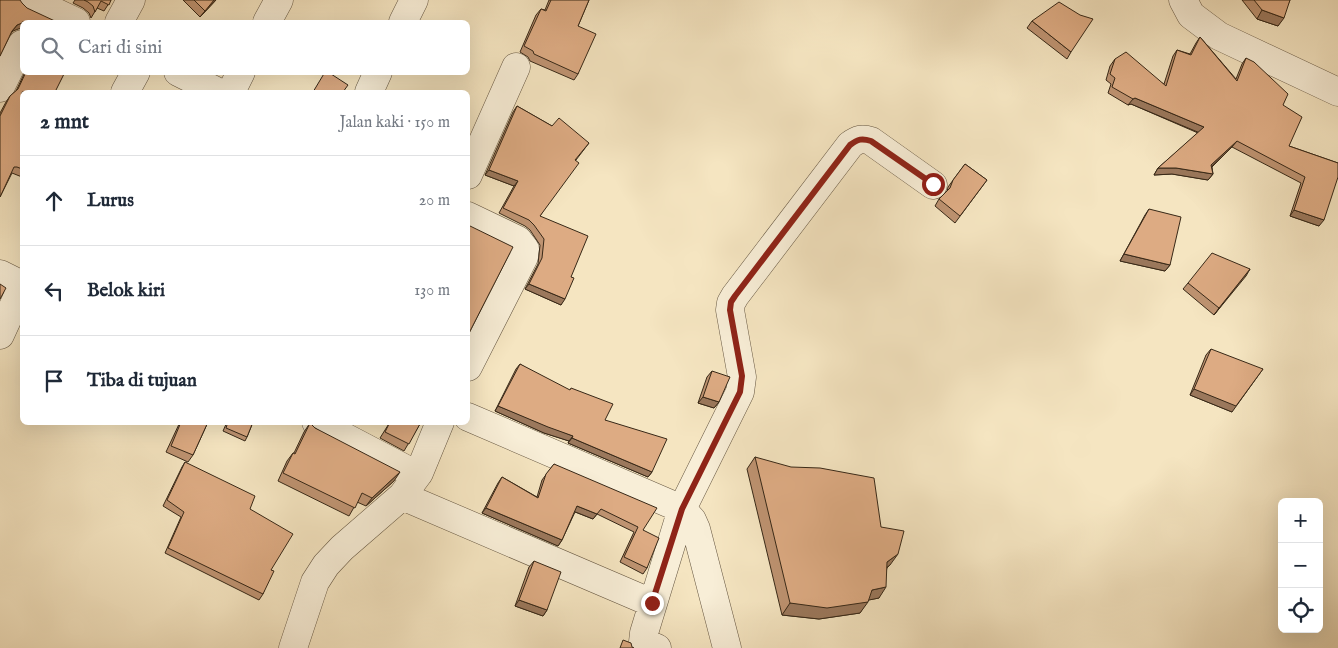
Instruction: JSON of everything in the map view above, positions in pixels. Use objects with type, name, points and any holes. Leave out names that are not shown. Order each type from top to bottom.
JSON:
[{"type":"street","points":[[120,20],[131,0]]},
{"type":"street","points":[[268,20],[279,0]]},
{"type":"street","points":[[404,20],[414,0]]},
{"type":"street","points":[[1183,0],[1191,15],[1219,36],[1338,92]]},
{"type":"street","points":[[34,6],[71,20]]},
{"type":"street","points":[[0,88],[20,48]]},
{"type":"street","points":[[470,170],[516,67]]},
{"type":"street","points":[[126,90],[134,75]]},
{"type":"street","points":[[184,75],[214,90]]},
{"type":"street","points":[[232,90],[240,75]]},
{"type":"street","points":[[369,90],[376,75]]},
{"type":"street","points":[[657,648],[643,642],[644,633],[682,509],[740,392],[742,376],[730,310],[731,302],[850,145],[856,140],[863,138],[871,141],[933,184]]},
{"type":"street","points":[[470,217],[518,240],[525,249],[524,257],[470,363]]},
{"type":"street","points":[[0,274],[20,285]]},
{"type":"street","points":[[0,336],[20,291]]},
{"type":"street","points":[[470,418],[682,509],[692,520],[696,529],[727,648]]},
{"type":"street","points":[[322,425],[411,473],[419,473]]},
{"type":"street","points":[[293,648],[315,582],[326,565],[342,548],[402,496],[419,473],[439,425]]},
{"type":"street","points":[[402,496],[652,603]]},
{"type":"building","points":[[0,0],[20,0],[27,8],[53,20],[20,20],[20,24],[12,31],[0,56]]},
{"type":"building","points":[[84,0],[111,0],[109,5],[101,1],[95,12],[93,6]]},
{"type":"building","points":[[194,0],[214,0],[205,11]]},
{"type":"building","points":[[551,0],[589,0],[578,26],[596,34],[578,74],[534,54],[533,51],[524,46],[541,9],[546,11]]},
{"type":"building","points":[[1254,0],[1290,0],[1284,18],[1262,10]]},
{"type":"building","points":[[1059,2],[1080,15],[1093,19],[1071,52],[1032,21]]},
{"type":"building","points":[[1200,37],[1237,81],[1246,58],[1254,62],[1288,94],[1283,105],[1302,117],[1289,146],[1338,163],[1338,177],[1324,220],[1294,210],[1305,177],[1237,141],[1211,165],[1213,174],[1176,168],[1158,168],[1204,127],[1135,98],[1133,99],[1112,87],[1115,78],[1110,74],[1115,59],[1126,52],[1166,86],[1177,50],[1191,55]]},
{"type":"building","points":[[25,75],[64,75],[56,90],[20,90],[20,168],[14,167],[0,197],[0,116],[10,96],[18,89]]},
{"type":"building","points":[[323,75],[333,75],[348,85],[344,90],[314,90]]},
{"type":"building","points":[[517,106],[552,126],[559,118],[589,143],[575,160],[579,163],[540,216],[588,236],[571,277],[574,278],[565,299],[529,284],[542,258],[544,239],[529,220],[503,208],[518,181],[489,170]]},
{"type":"building","points":[[965,164],[987,180],[960,216],[939,199],[950,188],[953,180]]},
{"type":"building","points":[[1149,209],[1181,217],[1170,265],[1124,254]]},
{"type":"building","points":[[470,226],[513,247],[470,331]]},
{"type":"building","points":[[1212,253],[1250,269],[1219,308],[1188,283]]},
{"type":"building","points":[[0,284],[6,288],[0,299]]},
{"type":"building","points":[[1211,349],[1263,369],[1236,406],[1194,389]]},
{"type":"building","points":[[520,364],[570,390],[571,388],[613,404],[605,420],[667,439],[652,472],[572,438],[573,436],[498,406]]},
{"type":"building","points":[[712,371],[730,377],[719,402],[703,397]]},
{"type":"building","points":[[180,425],[207,425],[193,455],[171,446]]},
{"type":"building","points":[[227,425],[252,425],[247,437],[226,428]]},
{"type":"building","points":[[309,425],[312,425],[400,472],[372,498],[362,493],[355,508],[283,473],[293,453],[295,454]]},
{"type":"building","points":[[388,425],[419,425],[409,444],[385,432]]},
{"type":"building","points":[[755,457],[791,467],[820,468],[874,478],[881,527],[904,531],[898,554],[887,562],[886,587],[872,590],[868,602],[827,608],[790,603]]},
{"type":"building","points":[[185,462],[255,496],[250,509],[293,534],[271,570],[274,571],[263,594],[168,548],[184,512],[167,500]]},
{"type":"building","points":[[554,464],[657,508],[643,530],[659,538],[647,568],[624,557],[638,527],[601,509],[597,514],[577,506],[562,540],[486,508],[502,477],[538,498],[546,474]]},
{"type":"building","points":[[534,561],[561,572],[547,610],[519,600]]},
{"type":"building","points":[[623,640],[631,643],[634,648],[620,648]]},
{"type":"route","points":[[652,603],[682,509],[742,385],[730,310],[731,302],[735,296],[850,145],[856,140],[863,138],[871,141],[933,184]]}]
